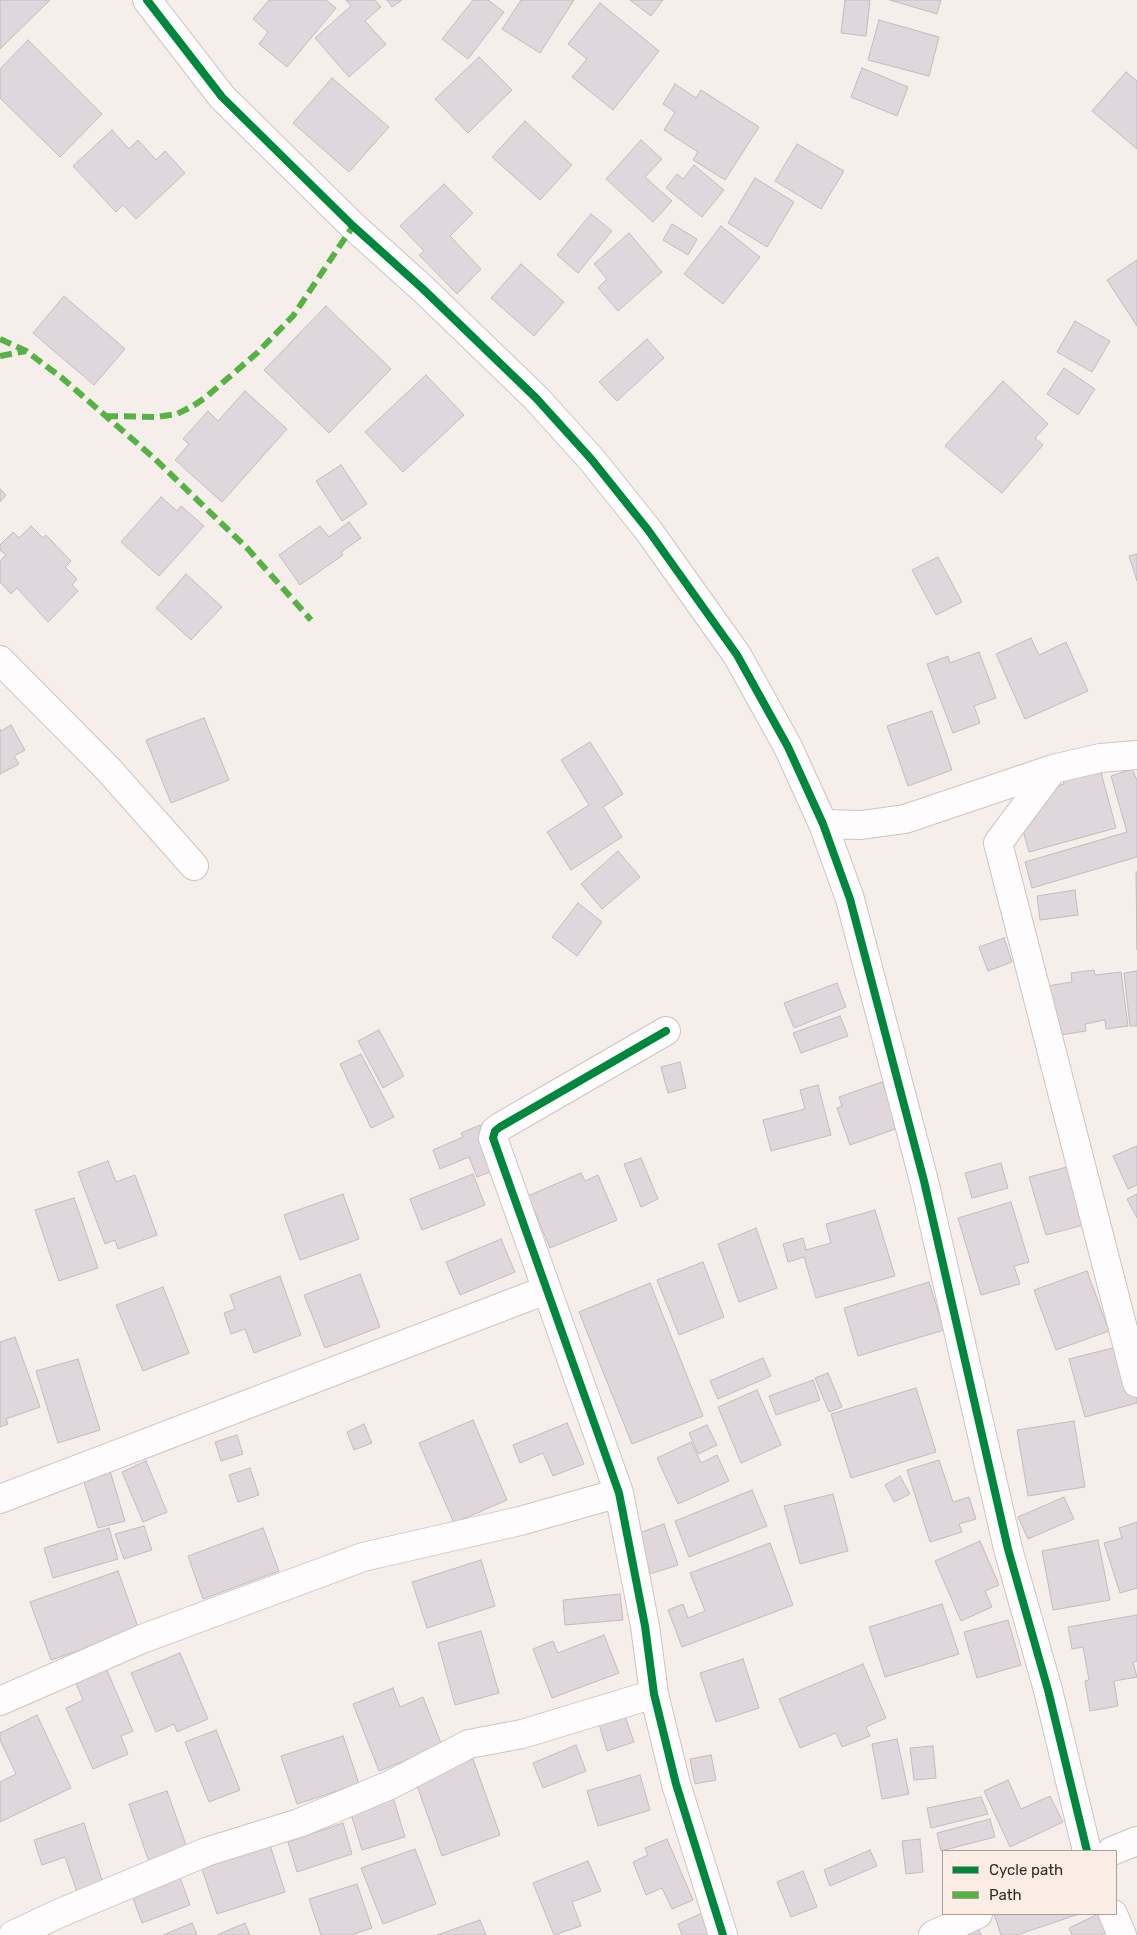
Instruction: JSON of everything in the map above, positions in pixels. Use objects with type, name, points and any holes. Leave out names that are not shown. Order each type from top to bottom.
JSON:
[{"type":"street","points":[[153,3],[222,97],[354,226],[423,289],[536,398],[592,460],[648,530],[737,655],[788,747],[823,824],[850,899],[924,1181],[1008,1550],[1048,1690],[1087,1850]]},
{"type":"street","points":[[0,660],[108,769],[194,866]]},
{"type":"street","points":[[823,824],[861,825],[905,819],[1053,769],[1100,758],[1137,755]]},
{"type":"street","points":[[1053,769],[998,843],[1137,1383]]},
{"type":"street","points":[[666,1031],[509,1122],[495,1131],[493,1138],[619,1493],[645,1626],[654,1694],[676,1784],[723,1935]]},
{"type":"street","points":[[0,1499],[546,1290]]},
{"type":"street","points":[[0,1701],[142,1639],[363,1557],[520,1522],[619,1493]]},
{"type":"street","points":[[13,1935],[60,1913],[206,1852],[308,1820],[390,1785],[469,1744],[522,1734],[654,1694]]},
{"type":"street","points":[[1114,1850],[1137,1841]]},
{"type":"street","points":[[933,1935],[976,1915]]},
{"type":"street","points":[[1113,1915],[1122,1935]]},
{"type":"building","points":[[0,0],[50,0],[0,49]]},
{"type":"building","points":[[269,0],[326,0],[336,8],[287,67],[259,44],[268,32],[253,19]]},
{"type":"building","points":[[346,0],[375,0],[381,7],[365,21],[386,44],[349,77],[315,38],[351,6]]},
{"type":"building","points":[[387,0],[402,0],[392,7]]},
{"type":"building","points":[[473,0],[488,0],[504,12],[468,59],[442,39]]},
{"type":"building","points":[[521,0],[574,0],[540,53],[502,29]]},
{"type":"building","points":[[630,0],[663,0],[651,16]]},
{"type":"building","points":[[845,0],[870,0],[866,36],[841,33]]},
{"type":"building","points":[[890,0],[941,0],[937,14]]},
{"type":"building","points":[[600,3],[659,51],[613,110],[572,77],[587,59],[568,44]]},
{"type":"building","points":[[879,20],[939,37],[929,76],[868,60]]},
{"type":"building","points":[[28,40],[102,114],[60,157],[0,98],[0,69]]},
{"type":"building","points":[[479,57],[512,90],[468,133],[435,99]]},
{"type":"building","points":[[862,68],[908,87],[897,116],[851,97]]},
{"type":"building","points":[[1126,72],[1137,81],[1137,149],[1092,111]]},
{"type":"building","points":[[332,78],[389,127],[349,172],[293,123]]},
{"type":"building","points":[[675,84],[696,98],[701,90],[759,127],[725,180],[693,160],[698,152],[664,130],[675,112],[663,104]]},
{"type":"building","points":[[525,121],[572,165],[540,200],[492,157]]},
{"type":"building","points":[[112,130],[129,149],[138,140],[156,160],[165,151],[185,173],[136,219],[123,205],[116,212],[73,166]]},
{"type":"building","points":[[641,140],[662,159],[645,177],[672,201],[653,222],[606,179]]},
{"type":"building","points":[[797,144],[844,171],[821,209],[775,181]]},
{"type":"building","points":[[694,165],[724,190],[702,217],[666,188],[677,174],[683,179]]},
{"type":"building","points":[[755,178],[794,202],[767,247],[728,223]]},
{"type":"building","points":[[444,184],[473,213],[450,236],[481,269],[457,294],[419,255],[424,251],[400,226]]},
{"type":"building","points":[[591,214],[612,231],[578,273],[557,255]]},
{"type":"building","points":[[672,224],[697,239],[688,255],[663,240]]},
{"type":"building","points":[[721,226],[760,257],[723,304],[684,274]]},
{"type":"building","points":[[629,233],[662,272],[618,311],[598,288],[607,279],[594,264]]},
{"type":"building","points":[[1137,260],[1137,326],[1107,280]]},
{"type":"building","points":[[521,264],[564,302],[534,336],[491,298]]},
{"type":"building","points":[[64,296],[125,349],[94,385],[33,333]]},
{"type":"building","points":[[326,306],[391,369],[329,433],[264,370]]},
{"type":"building","points":[[1075,321],[1110,341],[1092,372],[1057,352]]},
{"type":"building","points":[[647,339],[664,358],[617,401],[599,382]]},
{"type":"building","points":[[1064,368],[1095,389],[1078,415],[1047,394]]},
{"type":"building","points":[[426,375],[464,415],[403,472],[365,432]]},
{"type":"building","points":[[1003,381],[1048,424],[1035,438],[1043,445],[1002,493],[945,446]]},
{"type":"building","points":[[245,391],[287,429],[222,502],[175,460],[189,444],[183,439],[208,411],[218,421]]},
{"type":"building","points":[[341,465],[367,504],[342,521],[316,481]]},
{"type":"building","points":[[0,489],[6,495],[0,502]]},
{"type":"building","points":[[161,497],[177,511],[181,506],[204,526],[159,576],[121,542]]},
{"type":"building","points":[[349,522],[361,538],[341,552],[343,555],[300,585],[279,555],[320,526],[329,537]]},
{"type":"building","points":[[31,526],[43,538],[46,535],[71,561],[65,567],[77,579],[72,585],[78,591],[48,622],[17,588],[11,594],[0,582],[0,561],[6,555],[0,550],[0,545],[13,532],[19,538]]},
{"type":"building","points":[[1137,554],[1137,581],[1129,556]]},
{"type":"building","points":[[938,557],[962,602],[936,615],[912,570]]},
{"type":"building","points":[[186,574],[222,607],[191,640],[156,608]]},
{"type":"building","points":[[1031,638],[1039,655],[1066,642],[1088,691],[1025,719],[996,654]]},
{"type":"building","points":[[979,652],[996,698],[974,706],[980,723],[953,733],[927,664],[948,656],[950,663]]},
{"type":"building","points":[[932,711],[952,770],[908,786],[887,726]]},
{"type":"building","points":[[204,718],[229,780],[171,803],[146,740]]},
{"type":"building","points":[[11,725],[25,750],[14,756],[19,764],[0,774],[0,729],[1,731]]},
{"type":"building","points":[[590,742],[623,794],[603,807],[622,837],[571,870],[547,832],[589,805],[561,760]]},
{"type":"building","points":[[1099,765],[1116,828],[1029,852],[1014,798],[1064,784],[1061,775]]},
{"type":"building","points":[[1132,769],[1137,780],[1137,857],[1032,888],[1025,862],[1127,832],[1111,776]]},
{"type":"building","points":[[618,851],[640,877],[602,909],[581,884]]},
{"type":"building","points":[[1136,872],[1137,872],[1137,950]]},
{"type":"building","points":[[1075,890],[1078,915],[1040,920],[1037,896]]},
{"type":"building","points":[[578,903],[602,922],[577,956],[552,937]]},
{"type":"building","points":[[1004,938],[1012,962],[988,971],[979,947]]},
{"type":"building","points":[[1094,970],[1095,975],[1121,972],[1128,1026],[1106,1029],[1105,1020],[1085,1024],[1086,1031],[1054,1036],[1047,986],[1072,982],[1071,973]]},
{"type":"building","points":[[1137,971],[1137,1026],[1130,1026],[1124,973]]},
{"type":"building","points":[[837,983],[846,1007],[794,1028],[784,1003]]},
{"type":"building","points":[[840,1016],[848,1036],[801,1053],[793,1033]]},
{"type":"building","points":[[379,1030],[404,1076],[383,1088],[358,1041]]},
{"type":"building","points":[[361,1054],[394,1117],[371,1128],[340,1064]]},
{"type":"building","points":[[680,1062],[686,1088],[668,1093],[661,1067]]},
{"type":"building","points":[[882,1082],[886,1092],[888,1091],[901,1127],[850,1145],[837,1108],[842,1106],[839,1097]]},
{"type":"building","points":[[818,1085],[831,1135],[771,1151],[763,1120],[805,1109],[800,1090]]},
{"type":"building","points":[[480,1125],[498,1169],[477,1177],[469,1157],[440,1169],[433,1150],[463,1137],[461,1133]]},
{"type":"building","points":[[1137,1146],[1137,1185],[1128,1189],[1113,1156]]},
{"type":"building","points":[[641,1158],[658,1199],[641,1207],[624,1164]]},
{"type":"building","points":[[108,1161],[116,1182],[135,1175],[157,1235],[118,1249],[115,1240],[105,1244],[78,1172]]},
{"type":"building","points":[[1001,1163],[1008,1188],[972,1198],[965,1173]]},
{"type":"building","points":[[1082,1163],[1099,1221],[1046,1235],[1029,1177]]},
{"type":"building","points":[[581,1173],[585,1181],[598,1175],[617,1220],[550,1248],[528,1196]]},
{"type":"building","points":[[473,1174],[485,1205],[422,1230],[410,1199]]},
{"type":"building","points":[[343,1194],[359,1239],[300,1260],[284,1215]]},
{"type":"building","points":[[1137,1194],[1137,1218],[1127,1199]]},
{"type":"building","points":[[74,1198],[98,1268],[59,1281],[35,1210]]},
{"type":"building","points":[[1011,1202],[1029,1262],[1014,1266],[1020,1284],[981,1295],[958,1218]]},
{"type":"building","points":[[875,1210],[895,1276],[816,1298],[804,1257],[788,1262],[783,1244],[803,1238],[806,1250],[831,1243],[826,1224]]},
{"type":"building","points":[[756,1228],[777,1288],[739,1302],[718,1244]]},
{"type":"building","points":[[501,1239],[515,1272],[460,1295],[446,1262]]},
{"type":"building","points":[[703,1262],[724,1317],[679,1335],[657,1280]]},
{"type":"building","points":[[1087,1271],[1109,1331],[1056,1350],[1034,1290]]},
{"type":"building","points":[[360,1274],[380,1327],[325,1348],[304,1295]]},
{"type":"building","points":[[280,1276],[301,1335],[254,1353],[245,1329],[231,1334],[224,1313],[235,1309],[230,1295]]},
{"type":"building","points":[[929,1282],[944,1330],[858,1356],[844,1308]]},
{"type":"building","points":[[650,1283],[703,1416],[632,1444],[579,1312]]},
{"type":"building","points":[[163,1287],[189,1353],[143,1371],[116,1305]]},
{"type":"building","points":[[15,1337],[40,1407],[6,1419],[8,1424],[0,1427],[0,1342]]},
{"type":"building","points":[[1125,1345],[1137,1391],[1137,1403],[1085,1417],[1069,1359]]},
{"type":"building","points":[[763,1358],[771,1376],[718,1399],[710,1381]]},
{"type":"building","points":[[78,1359],[100,1430],[58,1443],[36,1371]]},
{"type":"building","points":[[828,1373],[842,1407],[829,1412],[815,1378]]},
{"type":"building","points":[[813,1380],[820,1400],[776,1415],[769,1396]]},
{"type":"building","points":[[916,1388],[936,1452],[851,1478],[831,1414]]},
{"type":"building","points":[[757,1390],[781,1445],[741,1463],[718,1407]]},
{"type":"building","points":[[473,1420],[507,1500],[454,1523],[419,1443]]},
{"type":"building","points":[[1074,1421],[1085,1487],[1028,1496],[1017,1430]]},
{"type":"building","points":[[567,1423],[584,1464],[553,1476],[543,1453],[520,1463],[513,1445]]},
{"type":"building","points":[[364,1424],[372,1443],[354,1450],[347,1432]]},
{"type":"building","points":[[707,1425],[717,1445],[698,1454],[689,1433]]},
{"type":"building","points":[[237,1435],[243,1454],[221,1461],[215,1442]]},
{"type":"building","points":[[691,1442],[701,1463],[717,1455],[729,1481],[678,1504],[657,1458]]},
{"type":"building","points":[[939,1460],[953,1502],[969,1497],[976,1519],[959,1524],[962,1532],[930,1542],[907,1470]]},
{"type":"building","points":[[146,1461],[167,1512],[143,1522],[122,1472]]},
{"type":"building","points":[[108,1464],[125,1521],[98,1528],[81,1472]]},
{"type":"building","points":[[250,1468],[259,1495],[238,1502],[229,1475]]},
{"type":"building","points":[[900,1476],[910,1494],[894,1502],[885,1485]]},
{"type":"building","points":[[752,1490],[767,1526],[689,1557],[675,1521]]},
{"type":"building","points":[[833,1494],[848,1551],[800,1564],[784,1506]]},
{"type":"building","points":[[1064,1497],[1074,1519],[1028,1539],[1018,1517]]},
{"type":"building","points":[[1137,1522],[1137,1588],[1120,1593],[1104,1543],[1122,1538],[1119,1528]]},
{"type":"building","points":[[664,1524],[678,1565],[650,1574],[636,1534]]},
{"type":"building","points":[[144,1526],[152,1550],[124,1559],[115,1534]]},
{"type":"building","points":[[109,1528],[118,1559],[53,1578],[44,1548]]},
{"type":"building","points":[[263,1528],[279,1571],[203,1599],[188,1556]]},
{"type":"building","points":[[1098,1540],[1110,1600],[1053,1610],[1042,1551]]},
{"type":"building","points":[[980,1541],[999,1585],[985,1591],[992,1607],[961,1621],[935,1561]]},
{"type":"building","points":[[770,1543],[793,1605],[682,1647],[668,1610],[683,1604],[688,1618],[705,1611],[690,1573]]},
{"type":"building","points":[[481,1560],[495,1606],[427,1628],[412,1582]]},
{"type":"building","points":[[118,1571],[139,1630],[51,1660],[30,1602]]},
{"type":"building","points":[[620,1594],[623,1620],[565,1625],[563,1600]]},
{"type":"building","points":[[942,1604],[959,1654],[885,1677],[869,1627]]},
{"type":"building","points":[[1137,1615],[1137,1661],[1133,1662],[1137,1677],[1114,1681],[1118,1706],[1090,1711],[1085,1681],[1089,1680],[1083,1647],[1072,1649],[1068,1627]]},
{"type":"building","points":[[1008,1620],[1021,1665],[977,1678],[964,1632]]},
{"type":"building","points":[[481,1631],[499,1693],[455,1705],[438,1643]]},
{"type":"building","points":[[604,1635],[619,1673],[552,1698],[533,1649],[553,1641],[558,1653]]},
{"type":"building","points":[[180,1653],[208,1719],[177,1732],[174,1724],[156,1732],[131,1673]]},
{"type":"building","points":[[743,1659],[759,1708],[716,1722],[700,1673]]},
{"type":"building","points":[[863,1664],[886,1718],[866,1727],[870,1736],[842,1747],[836,1733],[800,1748],[779,1699]]},
{"type":"building","points":[[106,1668],[133,1731],[121,1736],[128,1754],[93,1769],[66,1708],[83,1700],[75,1681]]},
{"type":"building","points":[[393,1688],[400,1707],[423,1697],[442,1746],[379,1771],[353,1704]]},
{"type":"building","points":[[624,1713],[634,1742],[607,1751],[598,1721]]},
{"type":"building","points":[[37,1715],[71,1788],[0,1822],[0,1782],[16,1774],[0,1740],[0,1733]]},
{"type":"building","points":[[216,1730],[240,1790],[209,1802],[185,1742]]},
{"type":"building","points":[[343,1736],[359,1784],[297,1804],[281,1756]]},
{"type":"building","points":[[897,1739],[909,1794],[882,1799],[872,1744]]},
{"type":"building","points":[[576,1745],[586,1771],[543,1788],[533,1763]]},
{"type":"building","points":[[933,1746],[936,1778],[914,1780],[910,1748]]},
{"type":"building","points":[[711,1755],[716,1780],[695,1784],[690,1759]]},
{"type":"building","points":[[473,1759],[500,1835],[442,1856],[415,1780]]},
{"type":"building","points":[[640,1775],[650,1810],[598,1826],[587,1791]]},
{"type":"building","points":[[1008,1780],[1021,1809],[1050,1796],[1063,1822],[1010,1847],[984,1791]]},
{"type":"building","points":[[167,1791],[187,1848],[149,1862],[129,1804]]},
{"type":"building","points":[[393,1797],[405,1837],[362,1850],[350,1811]]},
{"type":"building","points":[[981,1797],[988,1814],[931,1828],[927,1808]]},
{"type":"building","points":[[990,1819],[995,1837],[941,1851],[937,1833]]},
{"type":"building","points":[[84,1823],[105,1890],[79,1898],[65,1857],[42,1865],[34,1840]]},
{"type":"building","points":[[343,1823],[352,1854],[297,1872],[288,1842]]},
{"type":"building","points":[[667,1839],[693,1900],[672,1909],[662,1888],[646,1895],[633,1862],[648,1855],[645,1848]]},
{"type":"building","points":[[920,1839],[923,1872],[906,1874],[902,1841]]},
{"type":"building","points":[[269,1842],[285,1892],[217,1914],[200,1863]]},
{"type":"building","points":[[415,1849],[436,1904],[383,1924],[361,1868]]},
{"type":"building","points":[[870,1850],[877,1866],[830,1886],[824,1870]]},
{"type":"building","points":[[588,1861],[601,1891],[572,1902],[581,1926],[554,1935],[533,1883]]},
{"type":"building","points":[[803,1871],[817,1907],[791,1917],[777,1882]]},
{"type":"building","points":[[178,1872],[190,1905],[142,1923],[130,1890]]},
{"type":"building","points":[[357,1884],[372,1928],[351,1935],[321,1935],[309,1899]]},
{"type":"building","points":[[702,1913],[710,1933],[708,1933],[709,1935],[682,1935],[678,1924]]},
{"type":"building","points":[[994,1915],[1076,1915],[1017,1935],[1001,1935]]},
{"type":"building","points":[[1098,1915],[1107,1932],[1101,1935],[1072,1935],[1069,1928]]},
{"type":"building","points":[[480,1920],[486,1935],[437,1935]]},
{"type":"building","points":[[192,1923],[197,1935],[163,1935]]},
{"type":"building","points":[[245,1923],[250,1935],[217,1935]]},
{"type":"building","points":[[979,1930],[981,1935],[964,1935]]},
{"type":"marked path","points":[[106,416],[157,417],[177,414],[206,397],[257,353],[293,316],[353,226]]},
{"type":"marked path","points":[[0,339],[26,351],[62,378],[154,458],[248,549],[311,620]]},
{"type":"marked path","points":[[0,356],[26,351]]},
{"type":"cycle path","points":[[147,0],[222,97],[353,226],[423,289],[536,398],[592,460],[648,530],[737,655],[788,747],[823,824],[850,899],[924,1181],[1008,1549],[1048,1690],[1087,1850]]},
{"type":"cycle path","points":[[666,1031],[500,1127],[495,1131],[493,1138],[619,1493],[645,1626],[654,1694],[676,1784],[723,1935]]}]
